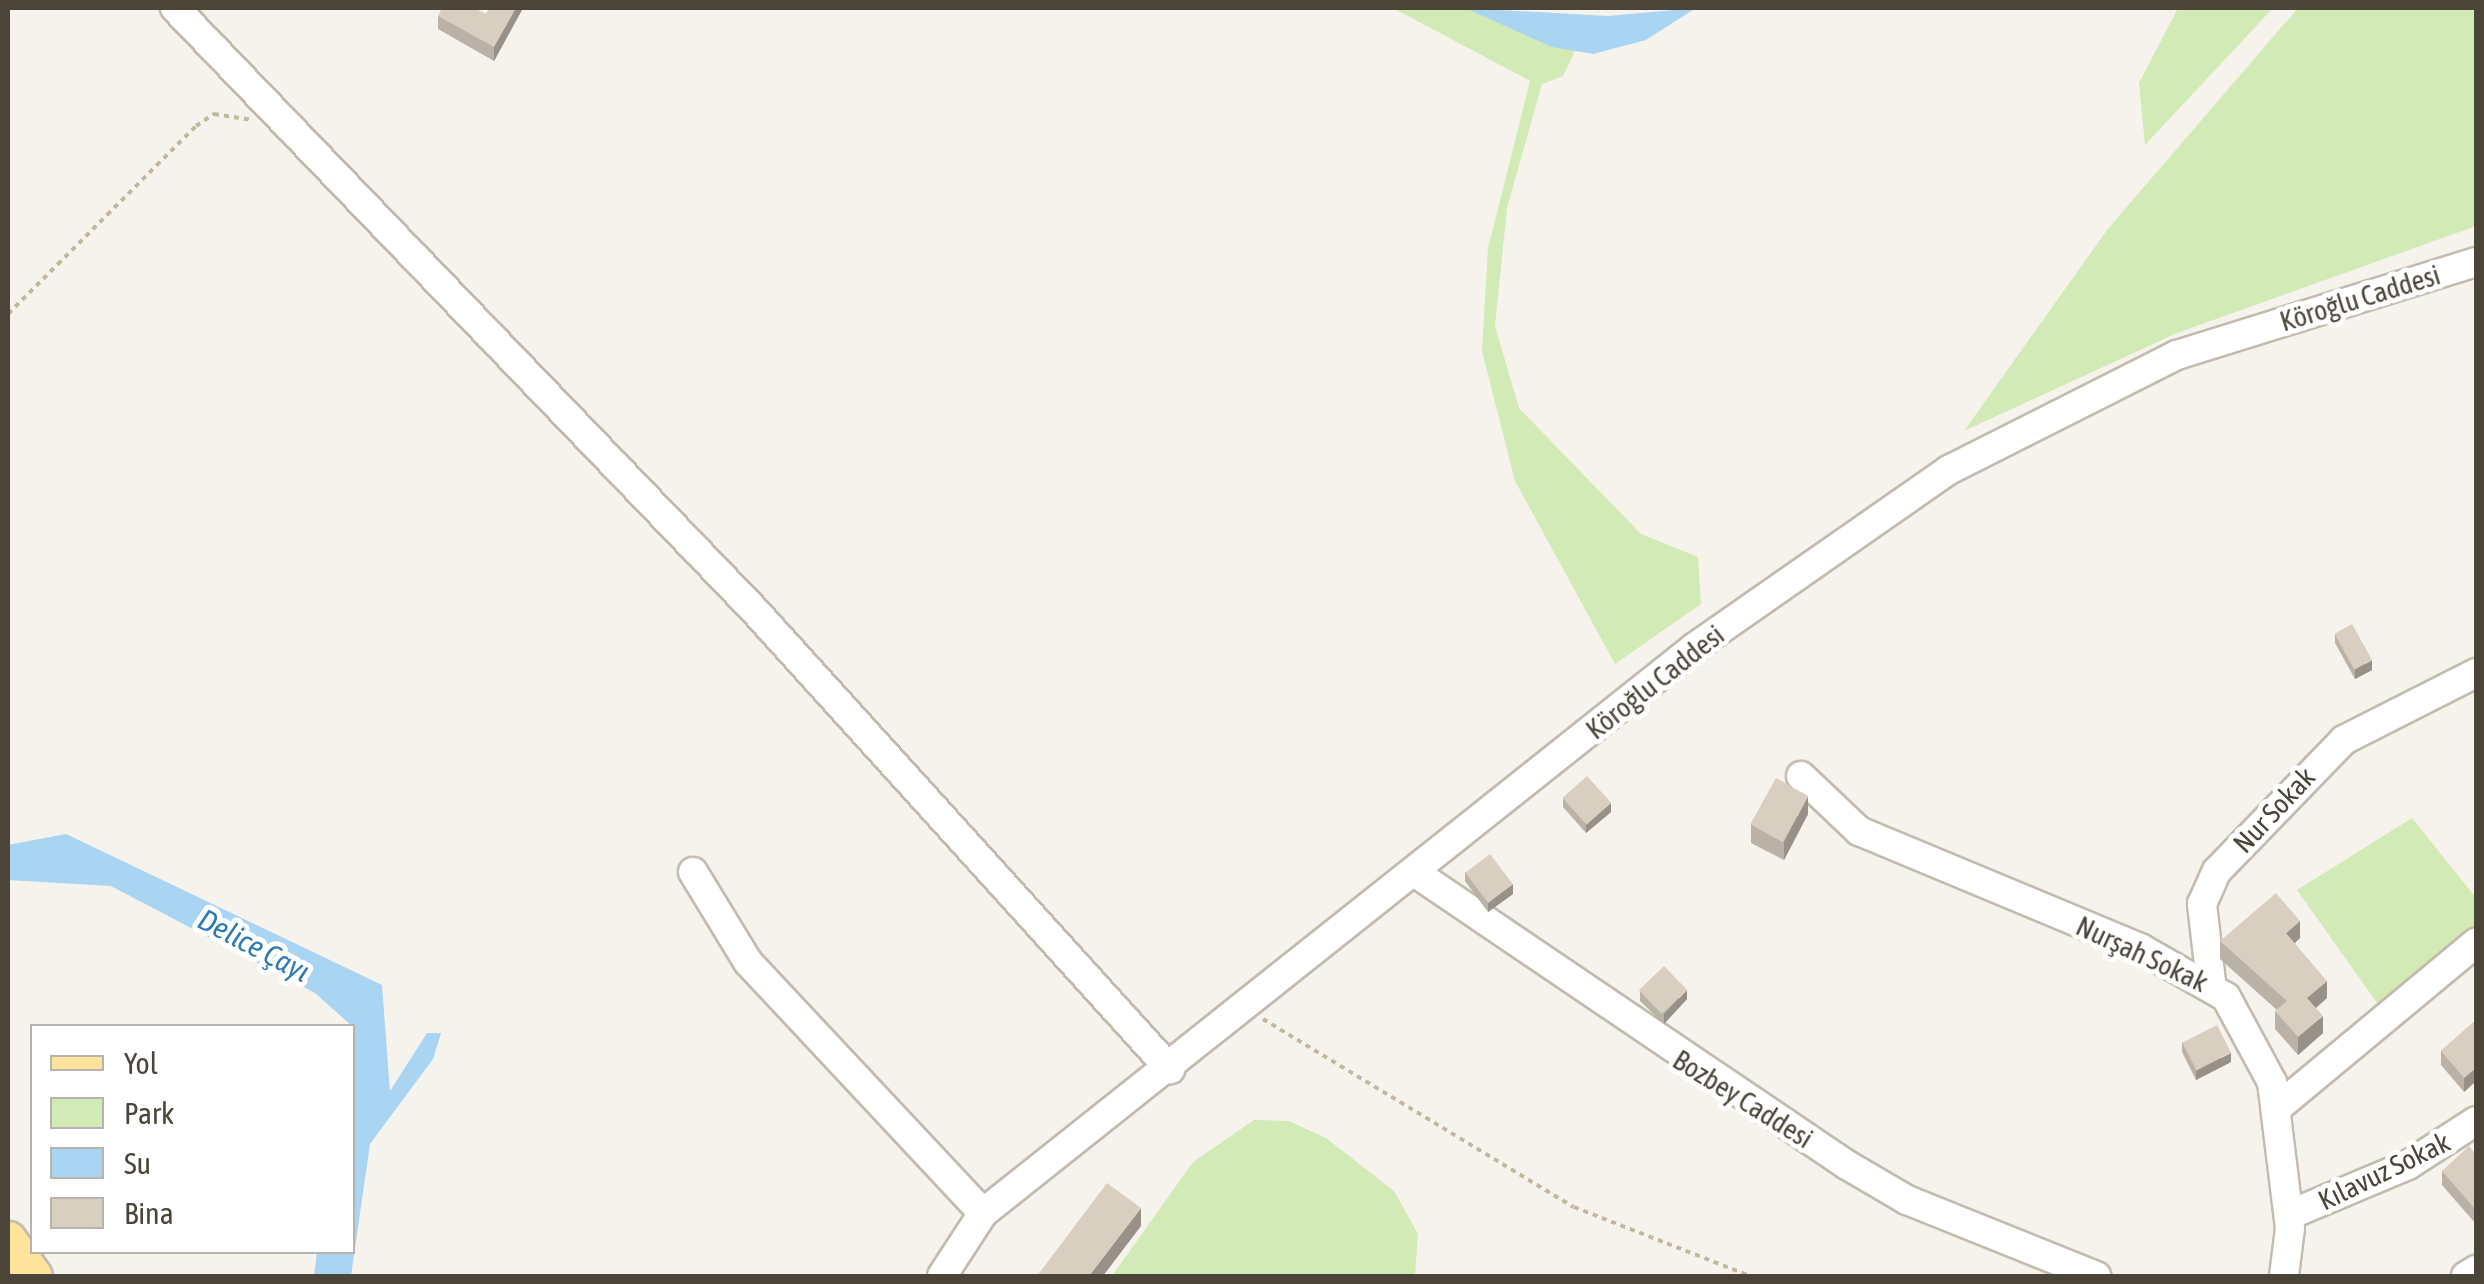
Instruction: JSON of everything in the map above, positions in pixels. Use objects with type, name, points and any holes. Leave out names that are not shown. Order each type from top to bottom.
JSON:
[{"type":"main road","points":[[8,1239],[34,1276]]},
{"type":"street","points":[[175,8],[756,612],[1170,1069]]},
{"type":"street","name":"Köroğlu Caddesi","points":[[942,1276],[983,1213],[1417,874],[1696,648],[2008,433],[2176,355],[2476,262]]},
{"type":"street","name":"Nur Sokak","points":[[2211,982],[2202,904],[2217,871],[2335,748],[2431,691],[2476,672]]},
{"type":"street","name":"Nurşah Sokak","points":[[1801,776],[1859,831],[2211,982],[2256,1043],[2277,1108],[2289,1216],[2284,1276]]},
{"type":"street","points":[[693,872],[748,962],[983,1213]]},
{"type":"street","name":"Bozbey Caddesi","points":[[1417,874],[1847,1165],[1907,1200],[2096,1276]]},
{"type":"street","points":[[2277,1108],[2476,942]]},
{"type":"street","name":"Kılavuz Sokak","points":[[2289,1216],[2408,1166],[2476,1121]]},
{"type":"street","points":[[2466,1276],[2476,1270]]},
{"type":"path","points":[[8,314],[196,126],[214,114],[293,128]]},
{"type":"path","points":[[1246,1009],[1539,1188],[1750,1276]]},
{"type":"green space","points":[[1393,8],[1465,8],[1575,51],[1563,76],[1542,84],[1507,208],[1495,326],[1519,408],[1641,534],[1698,557],[1701,604],[1615,664],[1515,481],[1482,351],[1488,248],[1530,81]]},
{"type":"green space","points":[[2178,8],[2273,8],[2145,145],[2139,83]]},
{"type":"green space","points":[[2298,8],[2476,8],[2476,226],[2177,333],[1964,431],[2107,230]]},
{"type":"green space","points":[[2412,818],[2476,898],[2476,927],[2380,1007],[2297,890]]},
{"type":"green space","points":[[1254,1120],[1289,1121],[1326,1138],[1394,1191],[1418,1234],[1415,1276],[1112,1276],[1193,1162]]},
{"type":"water","points":[[1465,8],[1608,16],[1696,8],[1646,40],[1593,54],[1552,47]]},
{"type":"water","name":"Delice Çayı","points":[[66,834],[382,985],[390,1091],[427,1033],[441,1033],[433,1059],[370,1144],[355,1248],[355,1024],[350,1024],[315,993],[111,886],[8,880],[8,845]]},
{"type":"water","points":[[317,1254],[354,1254],[351,1276],[314,1276]]},
{"type":"building","points":[[442,8],[474,8],[486,14],[490,8],[516,8],[494,47],[438,16]]},
{"type":"building","points":[[2352,624],[2372,660],[2354,670],[2335,634]]},
{"type":"building","points":[[1587,776],[1611,803],[1587,825],[1562,798]]},
{"type":"building","points":[[1776,778],[1808,796],[1783,842],[1750,824]]},
{"type":"building","points":[[1490,854],[1513,884],[1488,903],[1465,873]]},
{"type":"building","points":[[2276,893],[2300,921],[2286,933],[2327,981],[2307,998],[2323,1016],[2298,1037],[2275,1011],[2287,1001],[2220,941]]},
{"type":"building","points":[[1664,966],[1687,990],[1662,1014],[1639,990]]},
{"type":"building","points":[[2476,1020],[2476,1068],[2464,1078],[2441,1051]]},
{"type":"building","points":[[2217,1025],[2231,1053],[2196,1070],[2182,1043]]},
{"type":"building","points":[[2469,1146],[2476,1155],[2475,1209],[2442,1171]]},
{"type":"building","points":[[1107,1183],[1141,1208],[1089,1276],[1037,1276]]}]
